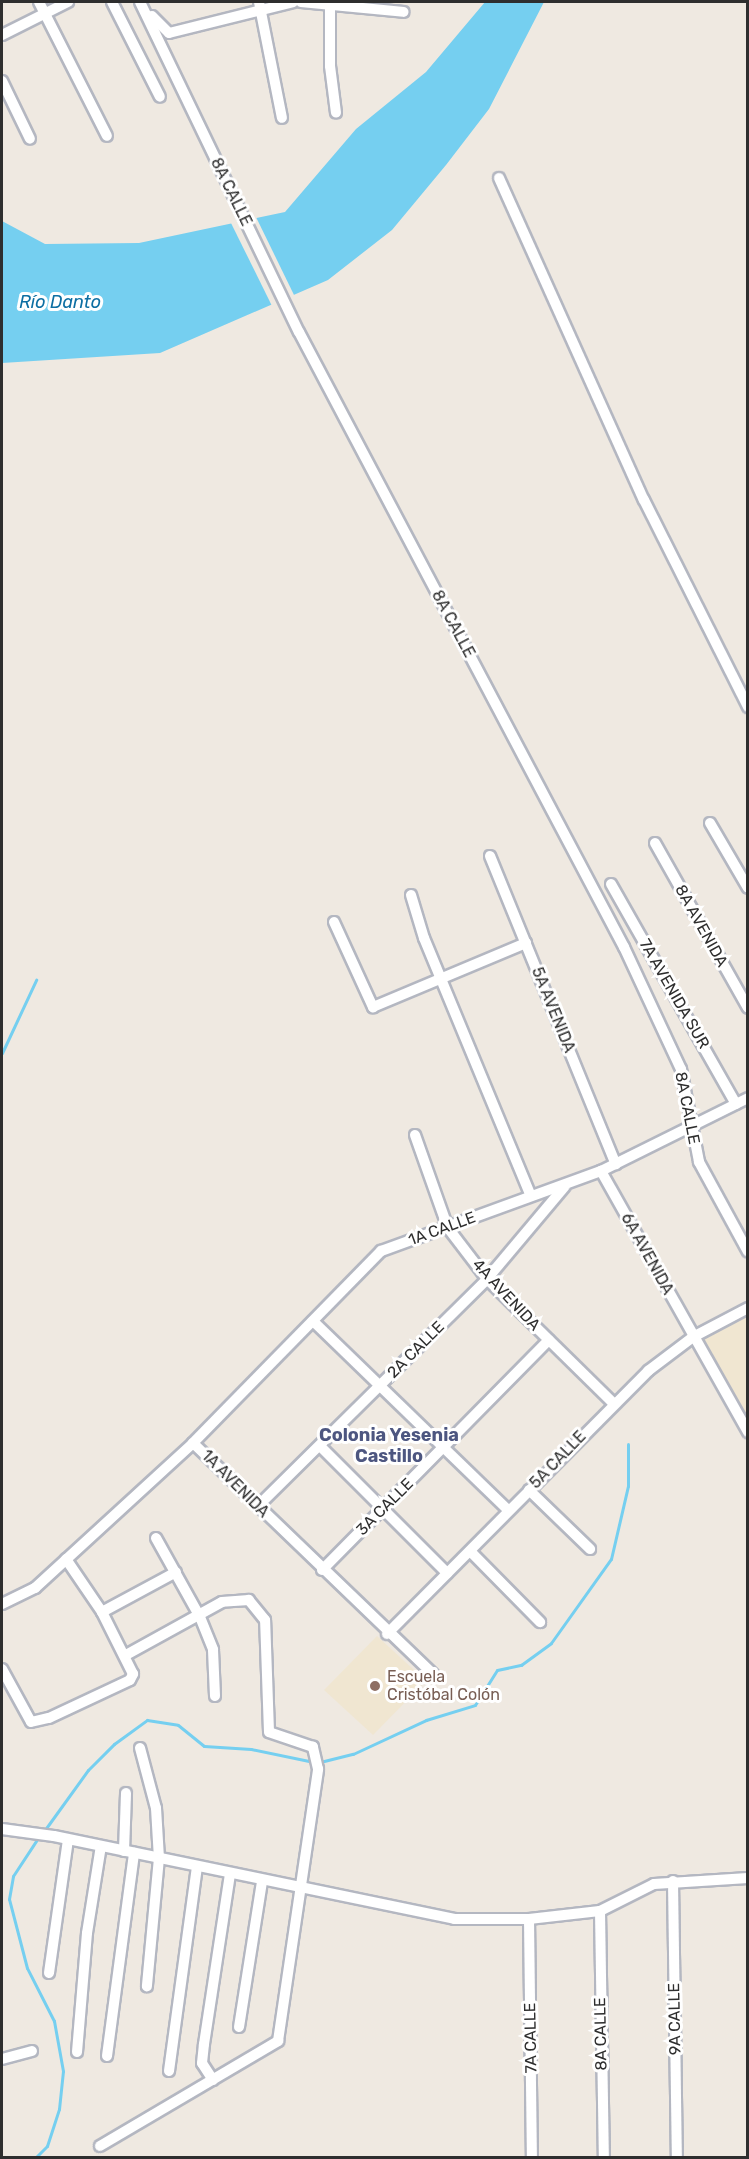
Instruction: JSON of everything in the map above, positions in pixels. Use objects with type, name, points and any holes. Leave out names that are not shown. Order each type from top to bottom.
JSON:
[{"type":"street","points":[[39,2],[106,136]]},
{"type":"street","points":[[2,35],[68,2]]},
{"type":"street","points":[[112,2],[160,97]]},
{"type":"street","points":[[141,2],[157,24],[169,33],[260,5],[293,2]]},
{"type":"street","name":"8A CALLE","points":[[141,2],[299,332],[624,947],[681,1069],[699,1162],[747,1252]]},
{"type":"street","points":[[301,2],[337,3],[404,12]]},
{"type":"street","points":[[336,113],[330,66],[337,3]]},
{"type":"street","points":[[260,5],[282,118]]},
{"type":"street","points":[[2,81],[30,140]]},
{"type":"street","points":[[499,178],[644,500],[747,708]]},
{"type":"street","points":[[710,823],[747,888]]},
{"type":"street","name":"8A AVENIDA","points":[[655,843],[747,1008]]},
{"type":"street","name":"5A AVENIDA","points":[[490,856],[616,1164]]},
{"type":"street","name":"7A AVENIDA SUR","points":[[611,884],[736,1104]]},
{"type":"street","points":[[411,895],[441,978],[531,1196]]},
{"type":"street","points":[[334,922],[373,1007],[526,943]]},
{"type":"street","name":"1A CALLE","points":[[194,1443],[381,1251],[531,1196],[566,1186],[692,1128],[747,1098]]},
{"type":"street","name":"4A AVENIDA","points":[[414,1135],[448,1228],[487,1279],[613,1403]]},
{"type":"street","name":"6A AVENIDA","points":[[601,1171],[693,1337]]},
{"type":"street","name":"2A CALLE","points":[[258,1506],[487,1279],[566,1186]]},
{"type":"street","name":"5A CALLE","points":[[387,1634],[613,1403],[693,1337],[747,1308]]},
{"type":"street","points":[[313,1321],[508,1510]]},
{"type":"street","points":[[693,1337],[747,1432]]},
{"type":"street","name":"3A CALLE","points":[[322,1570],[549,1340]]},
{"type":"street","name":"1A AVENIDA","points":[[2,1604],[35,1588],[194,1443],[387,1634],[433,1674]]},
{"type":"street","points":[[320,1446],[447,1573]]},
{"type":"street","points":[[529,1490],[590,1549]]},
{"type":"street","points":[[156,1538],[200,1617],[213,1650],[215,1696]]},
{"type":"street","points":[[470,1551],[540,1622]]},
{"type":"street","points":[[2,1669],[31,1722],[49,1718],[130,1680],[132,1668],[126,1655],[102,1612],[66,1559]]},
{"type":"street","points":[[102,1612],[176,1572]]},
{"type":"street","points":[[100,2146],[278,2041],[298,1888],[318,1769],[317,1755],[313,1747],[268,1732],[265,1620],[249,1600],[234,1599],[126,1655]]},
{"type":"street","points":[[140,1748],[156,1808],[159,1858],[147,1986]]},
{"type":"street","points":[[107,2056],[129,1852],[126,1792]]},
{"type":"street","points":[[2,1828],[35,1832],[431,1916],[529,1919],[600,1911],[643,1887],[673,1881],[747,1878]]},
{"type":"street","points":[[49,1973],[68,1839]]},
{"type":"street","points":[[77,2052],[87,1933],[101,1846]]},
{"type":"street","points":[[169,2071],[197,1867]]},
{"type":"street","points":[[213,2080],[202,2063],[230,1874]]},
{"type":"street","points":[[239,2027],[262,1881]]},
{"type":"street","name":"9A CALLE","points":[[673,1881],[677,2157]]},
{"type":"street","name":"8A CALLE","points":[[600,1911],[603,2157]]},
{"type":"street","name":"7A CALLE","points":[[529,1919],[532,2157]]},
{"type":"street","points":[[2,2059],[32,2051]]},
{"type":"shaded area","points":[[747,1317],[747,1424],[701,1341]]},
{"type":"shaded area","name":"Escuela Cristóbal Colón","points":[[377,1636],[426,1681],[373,1735],[324,1690]]},
{"type":"water","name":"Río Danto","points":[[485,2],[544,2],[489,109],[446,165],[392,230],[328,280],[160,353],[2,363],[2,221],[45,244],[139,243],[285,212],[356,129],[426,72]]},
{"type":"pier","points":[[255,215],[295,297],[272,306],[230,221]]},
{"type":"waterway","points":[[2,1053],[36,980]]},
{"type":"waterway","points":[[320,1762],[353,1754],[426,1720],[475,1705],[497,1670],[521,1665],[551,1643],[611,1559],[628,1486],[628,1444]]},
{"type":"waterway","points":[[44,1831],[88,1770],[114,1744],[147,1720],[178,1725],[204,1746],[251,1749],[314,1762]]},
{"type":"waterway","points":[[35,2158],[47,2146],[59,2109],[63,2071],[54,2021],[27,1968],[9,1899],[13,1876],[38,1838]]},
{"type":"place","name":"Escuela Cristóbal Colón","points":[[375,1686]]},
{"type":"district","name":"Colonia Yesenia Castillo","points":[[389,1446]]}]
